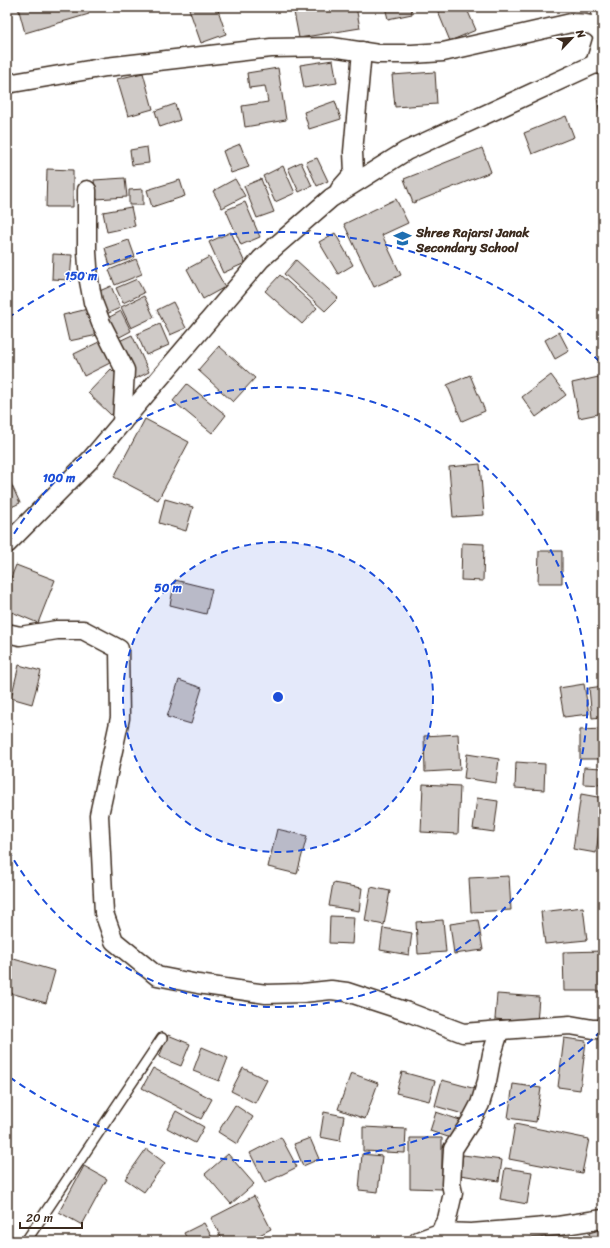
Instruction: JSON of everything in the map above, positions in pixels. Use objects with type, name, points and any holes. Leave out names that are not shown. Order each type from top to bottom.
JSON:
[{"type":"street","points":[[331,198],[406,151],[599,64],[603,37],[600,7]]},
{"type":"street","points":[[7,84],[106,67],[271,48],[332,47],[378,54],[443,52],[571,23],[588,24],[599,29],[603,37]]},
{"type":"street","points":[[7,544],[90,460],[261,259],[331,198],[354,173],[354,131],[362,51]]},
{"type":"street","points":[[87,190],[87,252],[89,281],[93,302],[101,323],[125,370],[122,423]]},
{"type":"street","points":[[7,633],[20,636],[57,630],[83,630],[119,649],[120,718],[99,815],[104,913],[114,941],[157,976],[198,984],[266,994],[303,993],[331,990],[347,992],[408,1012],[463,1033],[570,1025],[593,1029],[603,1029]]},
{"type":"street","points":[[442,1232],[443,1226],[447,1219],[453,1193],[451,1184],[453,1149],[480,1104],[487,1081],[492,1054],[498,1035],[502,1030]]},
{"type":"street","points":[[418,1241],[442,1232],[471,1233],[558,1226],[603,1219]]},
{"type":"lane","points":[[26,1241],[162,1038]]},
{"type":"building","points":[[18,7],[87,7],[89,14],[25,33]]},
{"type":"building","points":[[195,7],[217,7],[226,34],[201,43],[189,9]]},
{"type":"building","points":[[293,7],[356,7],[360,28],[299,38]]},
{"type":"building","points":[[385,7],[411,7],[412,14],[388,19]]},
{"type":"building","points":[[436,7],[466,7],[476,30],[450,41]]},
{"type":"building","points":[[333,60],[337,83],[304,88],[300,65]]},
{"type":"building","points":[[278,68],[286,120],[245,127],[242,106],[268,102],[265,86],[249,88],[247,73]]},
{"type":"building","points":[[435,72],[437,104],[395,107],[392,75]]},
{"type":"building","points":[[143,73],[153,109],[128,116],[117,79]]},
{"type":"building","points":[[603,97],[603,131],[597,98]]},
{"type":"building","points":[[335,101],[341,119],[309,129],[304,112]]},
{"type":"building","points":[[175,104],[180,120],[160,127],[155,111]]},
{"type":"building","points":[[566,116],[574,137],[532,154],[524,133]]},
{"type":"building","points":[[240,144],[249,167],[231,173],[223,151]]},
{"type":"building","points":[[147,147],[149,163],[132,165],[130,150]]},
{"type":"building","points":[[482,148],[491,172],[413,203],[404,179]]},
{"type":"building","points":[[317,158],[328,181],[317,186],[306,162]]},
{"type":"building","points":[[301,162],[312,186],[299,192],[288,168]]},
{"type":"building","points":[[283,166],[295,193],[275,202],[263,176]]},
{"type":"building","points":[[47,169],[73,170],[73,207],[46,207]]},
{"type":"building","points":[[125,178],[127,197],[96,199],[94,180]]},
{"type":"building","points":[[235,179],[245,196],[222,208],[213,191]]},
{"type":"building","points":[[261,179],[274,212],[257,218],[244,186]]},
{"type":"building","points":[[180,180],[185,196],[152,207],[147,190]]},
{"type":"building","points":[[143,189],[143,205],[129,205],[129,190]]},
{"type":"building","points":[[396,199],[408,223],[382,235],[401,275],[374,287],[344,224]]},
{"type":"building","points":[[245,202],[260,237],[241,245],[226,210]]},
{"type":"building","points":[[131,207],[135,226],[107,232],[103,212]]},
{"type":"building","points":[[231,232],[245,263],[223,273],[209,242]]},
{"type":"building","points":[[335,233],[353,265],[338,274],[319,242]]},
{"type":"building","points":[[129,240],[135,257],[110,266],[105,248]]},
{"type":"building","points":[[53,254],[72,255],[70,280],[52,279]]},
{"type":"building","points":[[209,257],[225,287],[203,299],[187,269]]},
{"type":"building","points":[[136,259],[142,274],[115,285],[109,270]]},
{"type":"building","points":[[296,260],[338,298],[325,311],[284,274]]},
{"type":"building","points":[[280,275],[317,308],[302,324],[265,291]]},
{"type":"building","points":[[137,279],[144,293],[123,303],[116,288]]},
{"type":"building","points":[[111,286],[120,308],[104,315],[95,293]]},
{"type":"building","points":[[144,296],[154,317],[131,328],[121,307]]},
{"type":"building","points":[[173,302],[186,328],[170,335],[157,310]]},
{"type":"building","points":[[92,308],[98,335],[69,341],[63,315]]},
{"type":"building","points":[[121,311],[131,331],[114,340],[104,320]]},
{"type":"building","points":[[160,324],[169,345],[146,355],[137,334]]},
{"type":"building","points":[[559,332],[569,351],[555,359],[545,340]]},
{"type":"building","points":[[132,335],[149,372],[133,380],[115,343]]},
{"type":"building","points":[[103,340],[114,361],[84,376],[74,354]]},
{"type":"building","points":[[219,346],[255,378],[233,402],[198,370]]},
{"type":"building","points":[[111,369],[133,391],[111,415],[88,393]]},
{"type":"building","points":[[470,375],[485,411],[462,421],[447,385]]},
{"type":"building","points":[[551,375],[566,395],[536,417],[522,397]]},
{"type":"building","points":[[603,376],[603,413],[579,418],[572,383]]},
{"type":"building","points":[[187,384],[226,415],[212,433],[173,401]]},
{"type":"building","points":[[145,419],[189,442],[158,500],[114,477]]},
{"type":"building","points":[[480,464],[484,515],[453,517],[449,467]]},
{"type":"building","points":[[7,475],[20,503],[7,509]]},
{"type":"building","points":[[165,499],[193,507],[186,531],[159,523]]},
{"type":"building","points":[[462,543],[484,544],[483,581],[461,580]]},
{"type":"building","points":[[539,551],[562,551],[562,583],[538,583]]},
{"type":"building","points":[[16,565],[55,580],[38,623],[7,610],[7,588]]},
{"type":"building","points":[[175,580],[212,589],[206,614],[170,605]]},
{"type":"building","points":[[19,665],[41,671],[32,704],[11,698]]},
{"type":"building","points":[[179,680],[202,688],[191,724],[167,717]]},
{"type":"building","points":[[584,684],[589,714],[564,717],[559,688]]},
{"type":"building","points":[[603,686],[603,717],[592,718],[589,688]]},
{"type":"building","points":[[603,729],[603,759],[580,759],[580,730]]},
{"type":"building","points":[[458,734],[460,770],[425,772],[424,736]]},
{"type":"building","points":[[467,754],[499,759],[496,783],[464,778]]},
{"type":"building","points":[[516,762],[545,764],[544,790],[515,788]]},
{"type":"building","points":[[584,767],[603,768],[603,785],[583,784]]},
{"type":"building","points":[[423,784],[460,786],[458,834],[421,832]]},
{"type":"building","points":[[581,794],[603,798],[596,853],[573,849]]},
{"type":"building","points":[[477,798],[498,801],[494,832],[473,829]]},
{"type":"building","points":[[277,829],[307,836],[297,874],[268,867]]},
{"type":"building","points":[[509,876],[511,910],[471,912],[469,878]]},
{"type":"building","points":[[333,883],[362,888],[359,911],[329,906]]},
{"type":"building","points":[[371,887],[390,891],[384,925],[365,921]]},
{"type":"building","points":[[583,907],[587,940],[545,944],[541,912]]},
{"type":"building","points":[[330,916],[354,917],[352,944],[329,943]]},
{"type":"building","points":[[443,920],[446,952],[418,954],[416,922]]},
{"type":"building","points":[[478,920],[483,950],[454,954],[450,924]]},
{"type":"building","points":[[383,928],[412,933],[409,955],[380,950]]},
{"type":"building","points":[[603,951],[603,991],[564,991],[563,952]]},
{"type":"building","points":[[7,957],[55,971],[46,1003],[7,992]]},
{"type":"building","points":[[497,994],[539,997],[537,1023],[495,1019]]},
{"type":"building","points":[[168,1035],[190,1044],[181,1066],[159,1057]]},
{"type":"building","points":[[564,1038],[586,1041],[580,1090],[558,1087]]},
{"type":"building","points":[[202,1047],[228,1058],[219,1081],[193,1071]]},
{"type":"building","points":[[153,1068],[212,1099],[201,1119],[142,1088]]},
{"type":"building","points":[[243,1068],[267,1080],[255,1103],[231,1091]]},
{"type":"building","points":[[402,1072],[435,1081],[429,1101],[396,1093]]},
{"type":"building","points":[[351,1073],[378,1083],[365,1119],[338,1109]]},
{"type":"building","points":[[442,1080],[476,1089],[470,1116],[435,1106]]},
{"type":"building","points":[[513,1084],[541,1088],[536,1122],[508,1118]]},
{"type":"building","points":[[235,1105],[253,1117],[237,1144],[218,1132]]},
{"type":"building","points":[[176,1111],[204,1127],[195,1143],[167,1128]]},
{"type":"building","points":[[324,1112],[344,1116],[340,1141],[320,1137]]},
{"type":"building","points":[[436,1112],[463,1121],[457,1140],[430,1131]]},
{"type":"building","points":[[515,1124],[589,1139],[582,1173],[509,1159]]},
{"type":"building","points":[[363,1127],[406,1129],[405,1153],[363,1151]]},
{"type":"building","points":[[281,1137],[297,1167],[265,1183],[250,1153]]},
{"type":"building","points":[[310,1138],[319,1159],[303,1166],[294,1144]]},
{"type":"building","points":[[410,1138],[442,1138],[442,1189],[410,1188]]},
{"type":"building","points":[[146,1149],[165,1163],[144,1192],[125,1179]]},
{"type":"building","points":[[228,1154],[254,1184],[231,1204],[205,1174]]},
{"type":"building","points":[[362,1154],[382,1156],[378,1192],[359,1190]]},
{"type":"building","points":[[463,1155],[502,1160],[499,1181],[460,1175]]},
{"type":"building","points":[[84,1166],[107,1179],[82,1225],[59,1212]]},
{"type":"building","points":[[505,1168],[532,1172],[527,1204],[500,1199]]},
{"type":"building","points":[[254,1196],[271,1229],[248,1241],[223,1241],[211,1218]]},
{"type":"building","points":[[204,1223],[214,1241],[188,1241],[184,1233]]},
{"type":"building","points":[[603,1229],[603,1241],[591,1241],[589,1233]]},
{"type":"building","points":[[319,1236],[321,1241],[308,1241]]},
{"type":"building","points":[[171,1237],[172,1241],[151,1241]]},
{"type":"building","points":[[146,1238],[146,1241],[123,1241],[123,1239]]},
{"type":"place","name":"Shree Rajarsi Janak Secondary School","points":[[403,239]]}]
